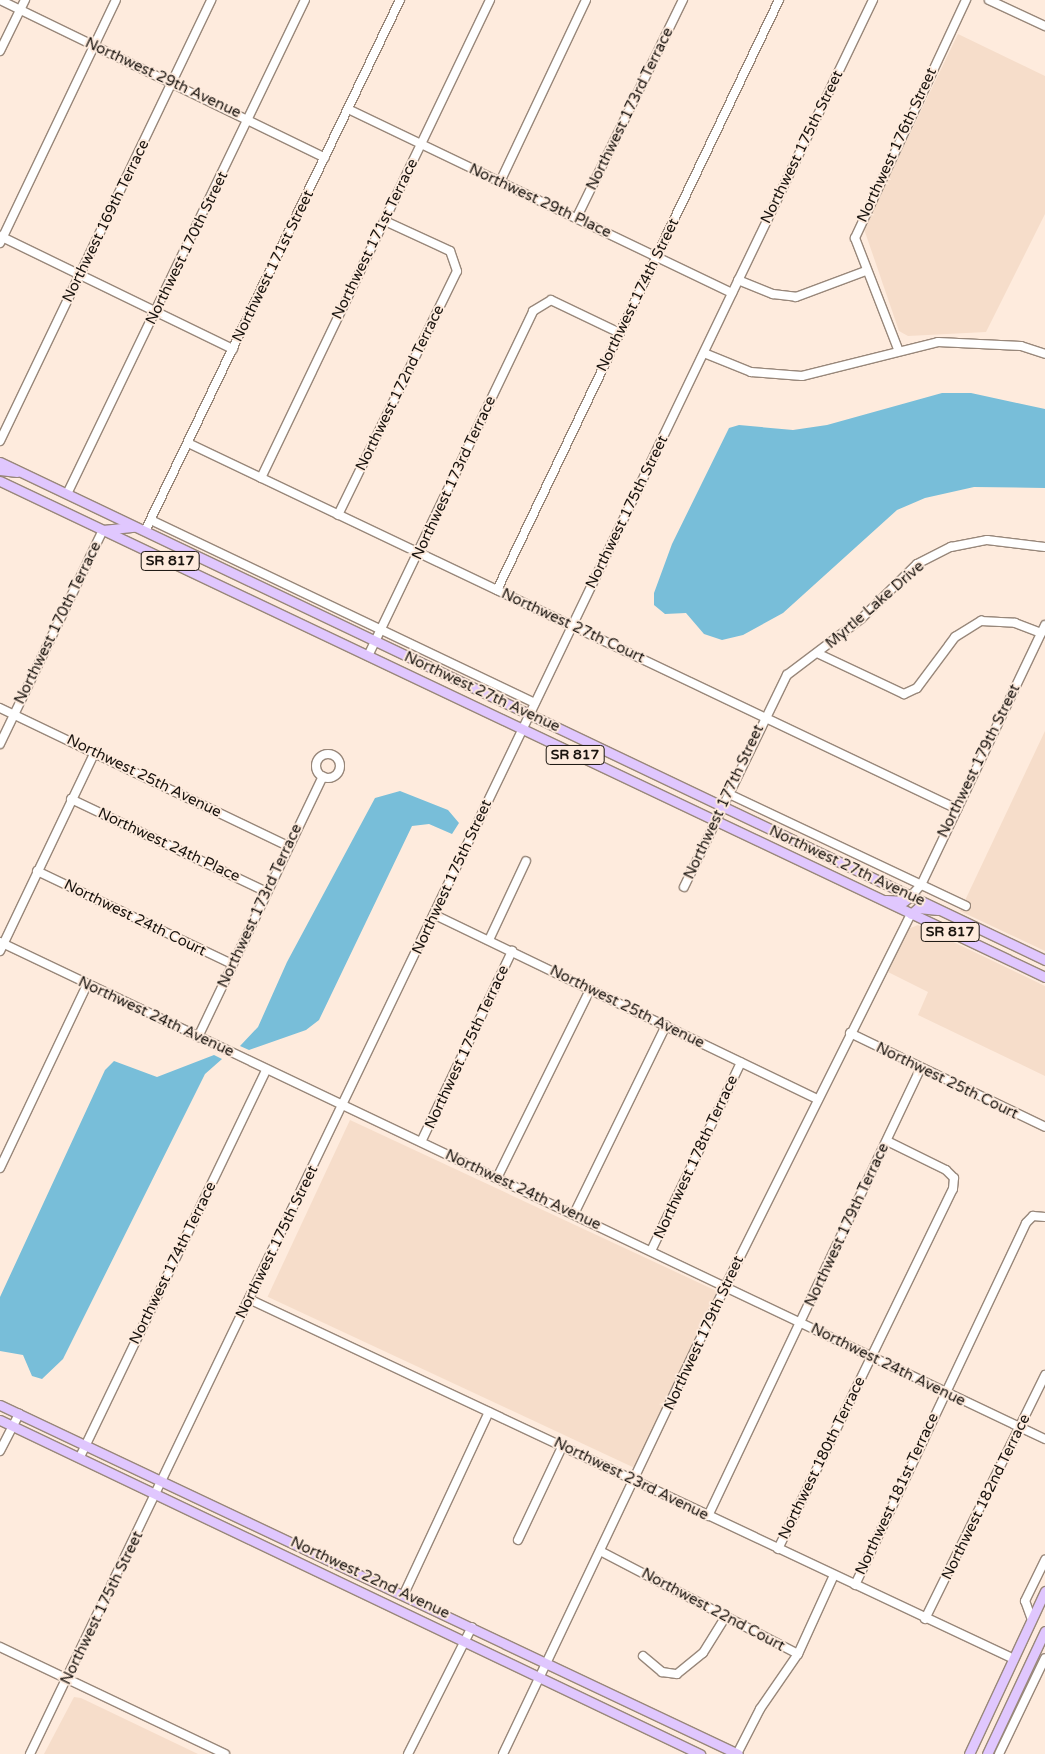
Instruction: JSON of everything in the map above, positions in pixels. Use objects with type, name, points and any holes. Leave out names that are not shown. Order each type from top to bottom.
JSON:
[{"type":"main road","name":"Northwest 27th Avenue","points":[[0,462],[1045,960]]},
{"type":"main road","points":[[0,470],[19,472]]},
{"type":"main road","name":"Northwest 27th Avenue","points":[[0,480],[1045,977]]},
{"type":"main road","points":[[103,530],[140,529]]},
{"type":"main road","points":[[236,593],[243,578]]},
{"type":"main road","points":[[883,900],[904,901],[910,896]]},
{"type":"main road","points":[[911,914],[918,908],[940,910]]},
{"type":"main road","name":"Northwest 22nd Avenue","points":[[0,1405],[163,1483],[404,1594],[737,1754]]},
{"type":"main road","name":"Northwest 22nd Avenue","points":[[0,1420],[700,1754]]},
{"type":"main road","points":[[969,1754],[1045,1591]]},
{"type":"main road","points":[[987,1754],[1045,1631]]},
{"type":"street","name":"Northwest 29th Avenue","points":[[0,0],[250,118],[325,158]]},
{"type":"street","points":[[0,51],[24,0]]},
{"type":"street","points":[[116,0],[1,239],[233,349]]},
{"type":"street","name":"Northwest 169th Terrace","points":[[0,441],[211,0]]},
{"type":"street","name":"Northwest 170th Street","points":[[67,494],[250,118],[305,0]]},
{"type":"street","name":"Northwest 171st Street","points":[[140,529],[151,520],[400,0]]},
{"type":"street","name":"Northwest 171st Terrace","points":[[261,478],[490,0]]},
{"type":"street","points":[[500,182],[586,0]]},
{"type":"street","name":"Northwest 173rd Terrace","points":[[577,217],[683,0]]},
{"type":"street","name":"Northwest 174th Street","points":[[497,590],[779,0]]},
{"type":"street","name":"Northwest 175th Street","points":[[30,1754],[163,1483],[249,1299],[435,915],[529,714],[873,0]]},
{"type":"street","name":"Northwest 176th Street","points":[[898,349],[866,271],[855,238],[858,227],[966,0]]},
{"type":"street","points":[[989,0],[1045,26]]},
{"type":"street","name":"Northwest 29th Place","points":[[348,109],[577,217],[732,293]]},
{"type":"street","name":"Northwest 172nd Terrace","points":[[338,515],[457,271],[457,260],[450,251],[384,221]]},
{"type":"street","points":[[738,280],[773,294],[796,297],[866,271]]},
{"type":"street","name":"Northwest 173rd Terrace","points":[[368,656],[533,311],[542,302],[560,303],[620,333]]},
{"type":"street","points":[[704,353],[751,372],[815,374],[898,349],[974,341],[1021,346],[1045,354]]},
{"type":"street","name":"Northwest 27th Court","points":[[188,443],[957,809]]},
{"type":"street","points":[[151,520],[535,703]]},
{"type":"street","name":"Northwest 170th Terrace","points":[[0,744],[103,530]]},
{"type":"street","name":"Myrtle Lake Drive","points":[[765,717],[787,676],[819,654],[917,564],[951,547],[1003,540],[1045,547]]},
{"type":"street","points":[[819,654],[904,694],[917,688],[956,637],[981,621],[1015,623],[1041,633]]},
{"type":"street","name":"Northwest 179th Street","points":[[910,896],[921,885],[1045,625]]},
{"type":"street","name":"Northwest 25th Avenue","points":[[0,708],[288,846]]},
{"type":"street","name":"Northwest 177th Street","points":[[684,887],[765,717]]},
{"type":"street","points":[[1,946],[95,752]]},
{"type":"street","name":"Northwest 173rd Terrace","points":[[198,1037],[323,776]]},
{"type":"street","points":[[729,794],[966,906]]},
{"type":"street","name":"Northwest 24th Place","points":[[71,799],[267,892]]},
{"type":"street","points":[[489,940],[526,861]]},
{"type":"street","name":"Northwest 24th Court","points":[[37,871],[232,964]]},
{"type":"street","name":"Northwest 179th Street","points":[[503,1754],[602,1552],[725,1286],[911,914]]},
{"type":"street","name":"Northwest 25th Avenue","points":[[435,915],[818,1099]]},
{"type":"street","name":"Northwest 24th Avenue","points":[[1,946],[87,984],[1045,1439]]},
{"type":"street","name":"Northwest 175th Terrace","points":[[421,1142],[512,951]]},
{"type":"street","points":[[0,1168],[87,984]]},
{"type":"street","points":[[497,1178],[590,990]]},
{"type":"street","points":[[574,1214],[666,1025]]},
{"type":"street","name":"Northwest 25th Court","points":[[850,1033],[920,1069],[1045,1127]]},
{"type":"street","name":"Northwest 178th Terrace","points":[[651,1251],[741,1062]]},
{"type":"street","name":"Northwest 179th Terrace","points":[[708,1516],[920,1069]]},
{"type":"street","name":"Northwest 174th Terrace","points":[[80,1457],[266,1070]]},
{"type":"street","name":"Northwest 180th Terrace","points":[[778,1549],[953,1189],[954,1178],[887,1142]]},
{"type":"street","name":"Northwest 181st Terrace","points":[[854,1585],[1026,1223],[1033,1216],[1045,1217]]},
{"type":"street","name":"Northwest 23rd Avenue","points":[[249,1299],[563,1445],[925,1619],[1014,1659]]},
{"type":"street","name":"Northwest 182nd Terrace","points":[[925,1619],[1021,1428],[1045,1374]]},
{"type":"street","points":[[404,1594],[489,1412]]},
{"type":"street","points":[[0,1451],[19,1414]]},
{"type":"street","points":[[518,1540],[563,1445]]},
{"type":"street","name":"Northwest 22nd Court","points":[[602,1552],[798,1654]]},
{"type":"street","points":[[1032,1620],[1025,1601],[1045,1560]]},
{"type":"street","points":[[737,1754],[760,1709],[798,1654],[834,1575]]},
{"type":"street","points":[[643,1656],[662,1672],[677,1674],[703,1653],[726,1616]]},
{"type":"street","points":[[408,1754],[472,1627]]},
{"type":"street","points":[[0,1647],[225,1754]]},
{"type":"street","points":[[999,1754],[1045,1658]]},
{"type":"shaded area","points":[[958,34],[1045,76],[1045,214],[986,332],[908,336],[899,331],[864,229]]},
{"type":"shaded area","points":[[1045,731],[1045,951],[960,911]]},
{"type":"shaded area","points":[[918,925],[1045,986],[1045,1076],[918,1015],[928,992],[888,972],[908,929]]},
{"type":"shaded area","points":[[350,1120],[717,1291],[635,1468],[268,1297]]},
{"type":"shaded area","points":[[74,1697],[81,1698],[198,1754],[44,1754]]},
{"type":"water","points":[[942,393],[971,393],[1045,409],[1045,488],[974,487],[925,498],[897,510],[783,613],[743,635],[722,640],[704,634],[686,613],[665,614],[654,605],[654,593],[672,544],[729,428],[739,425],[793,430],[827,425]]},
{"type":"water","points":[[400,791],[448,810],[459,823],[452,834],[429,824],[412,826],[319,1020],[306,1030],[249,1050],[240,1046],[258,1027],[287,962],[375,798]]},
{"type":"water","points":[[214,1055],[222,1059],[205,1074],[63,1359],[42,1379],[32,1376],[23,1355],[0,1351],[0,1297],[105,1070],[114,1061],[157,1077]]}]
